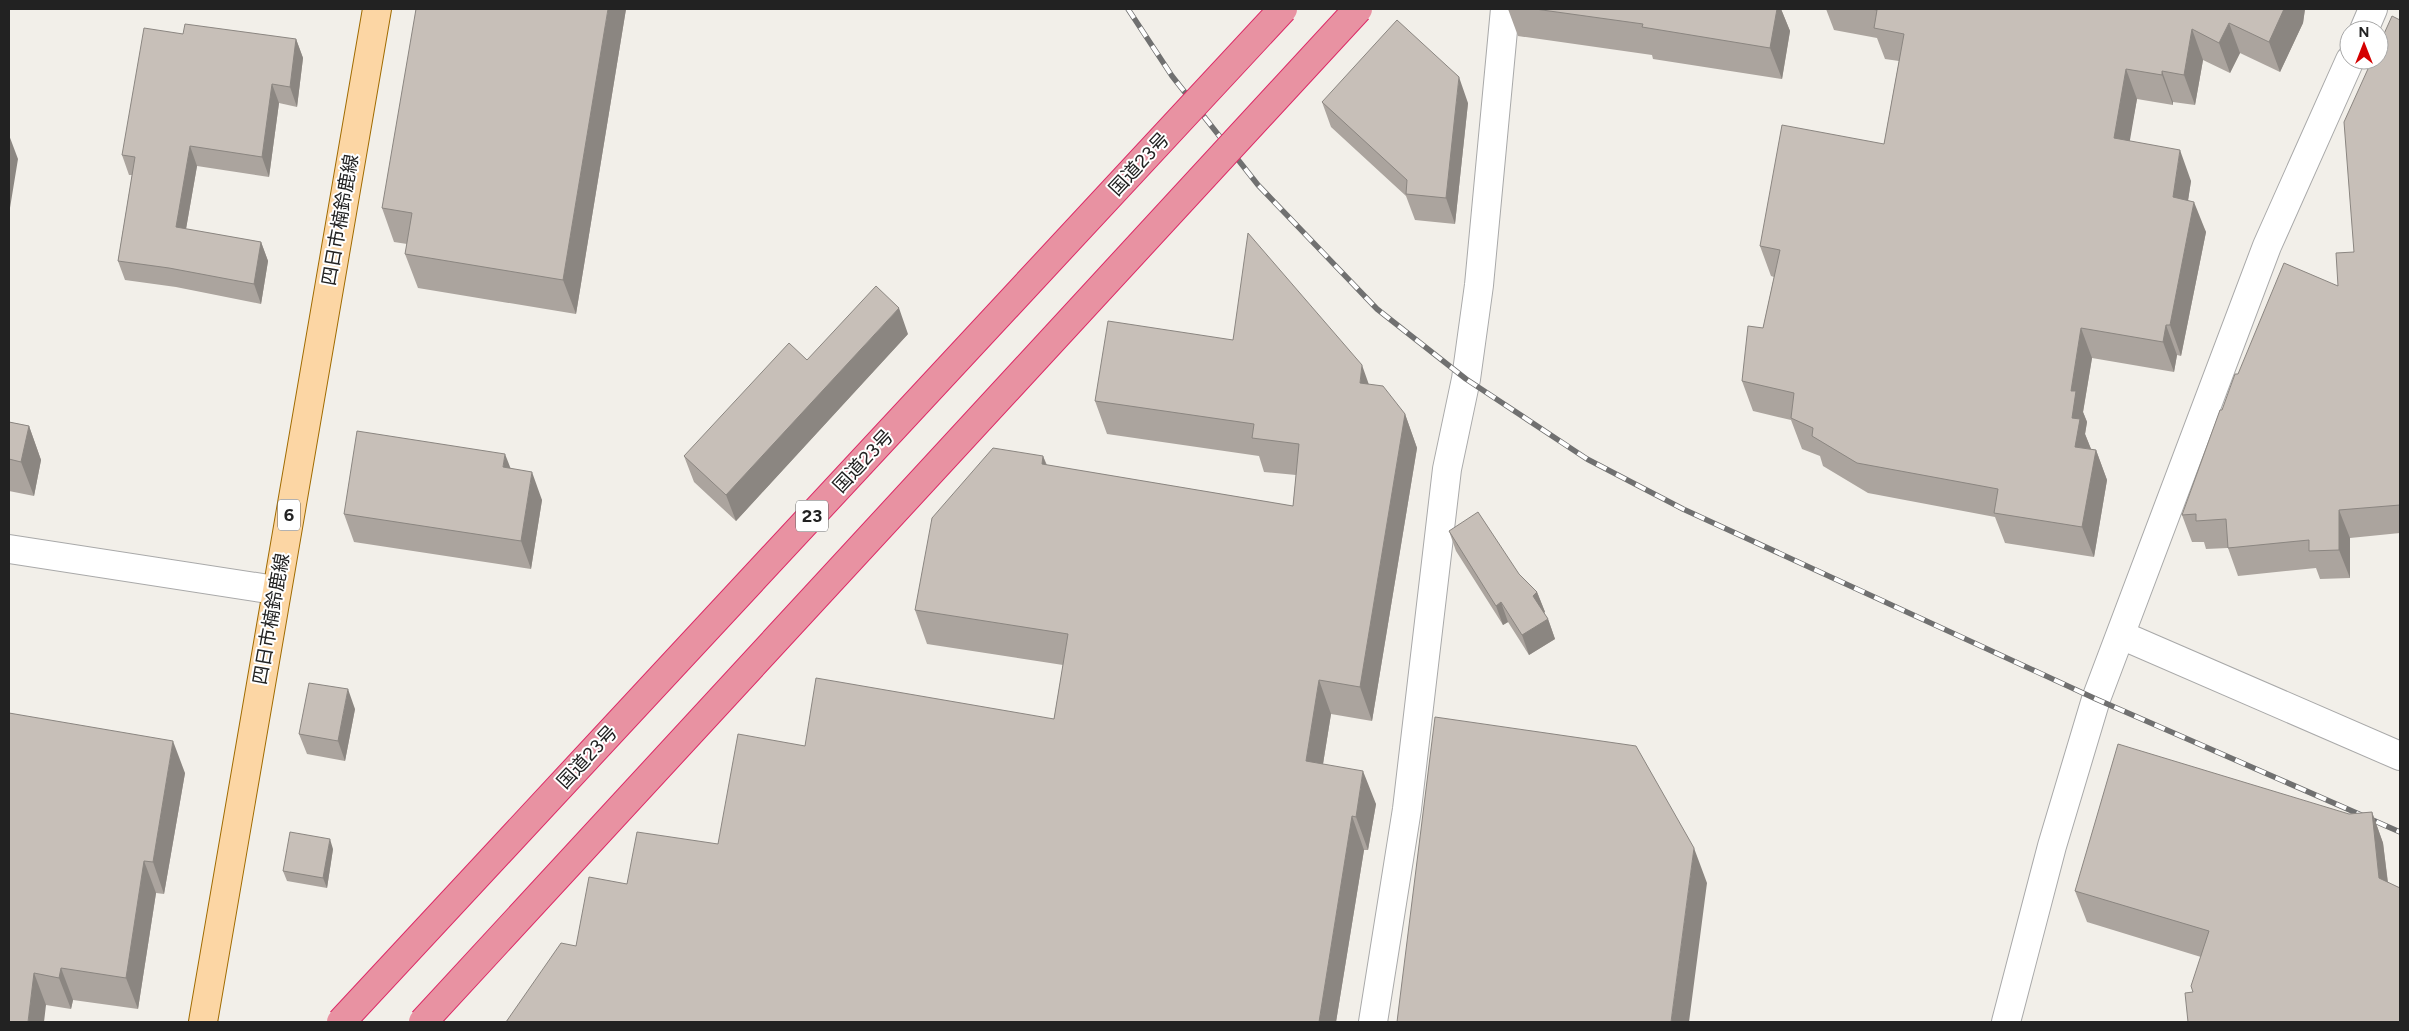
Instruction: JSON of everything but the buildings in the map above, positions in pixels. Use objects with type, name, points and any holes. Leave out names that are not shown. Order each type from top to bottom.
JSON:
[{"type":"highway","name":"国道23号","points":[[341,1022],[1283,9]]},
{"type":"highway","points":[[423,1022],[1358,9]]},
{"type":"main road","name":"四日市楠鈴鹿線","points":[[203,1022],[377,9]]},
{"type":"street","points":[[1373,1022],[1407,809],[1447,469],[1466,379],[1480,285],[1505,9]]},
{"type":"street","points":[[2006,1022],[2052,846],[2096,699],[2267,246],[2346,70]]},
{"type":"street","points":[[9,549],[276,590]]},
{"type":"street","points":[[2121,635],[2400,756]]},
{"type":"railway","points":[[1128,9],[1172,76],[1258,185],[1377,309],[1466,379],[1587,459],[1683,509],[2096,699],[2400,832]]}]
